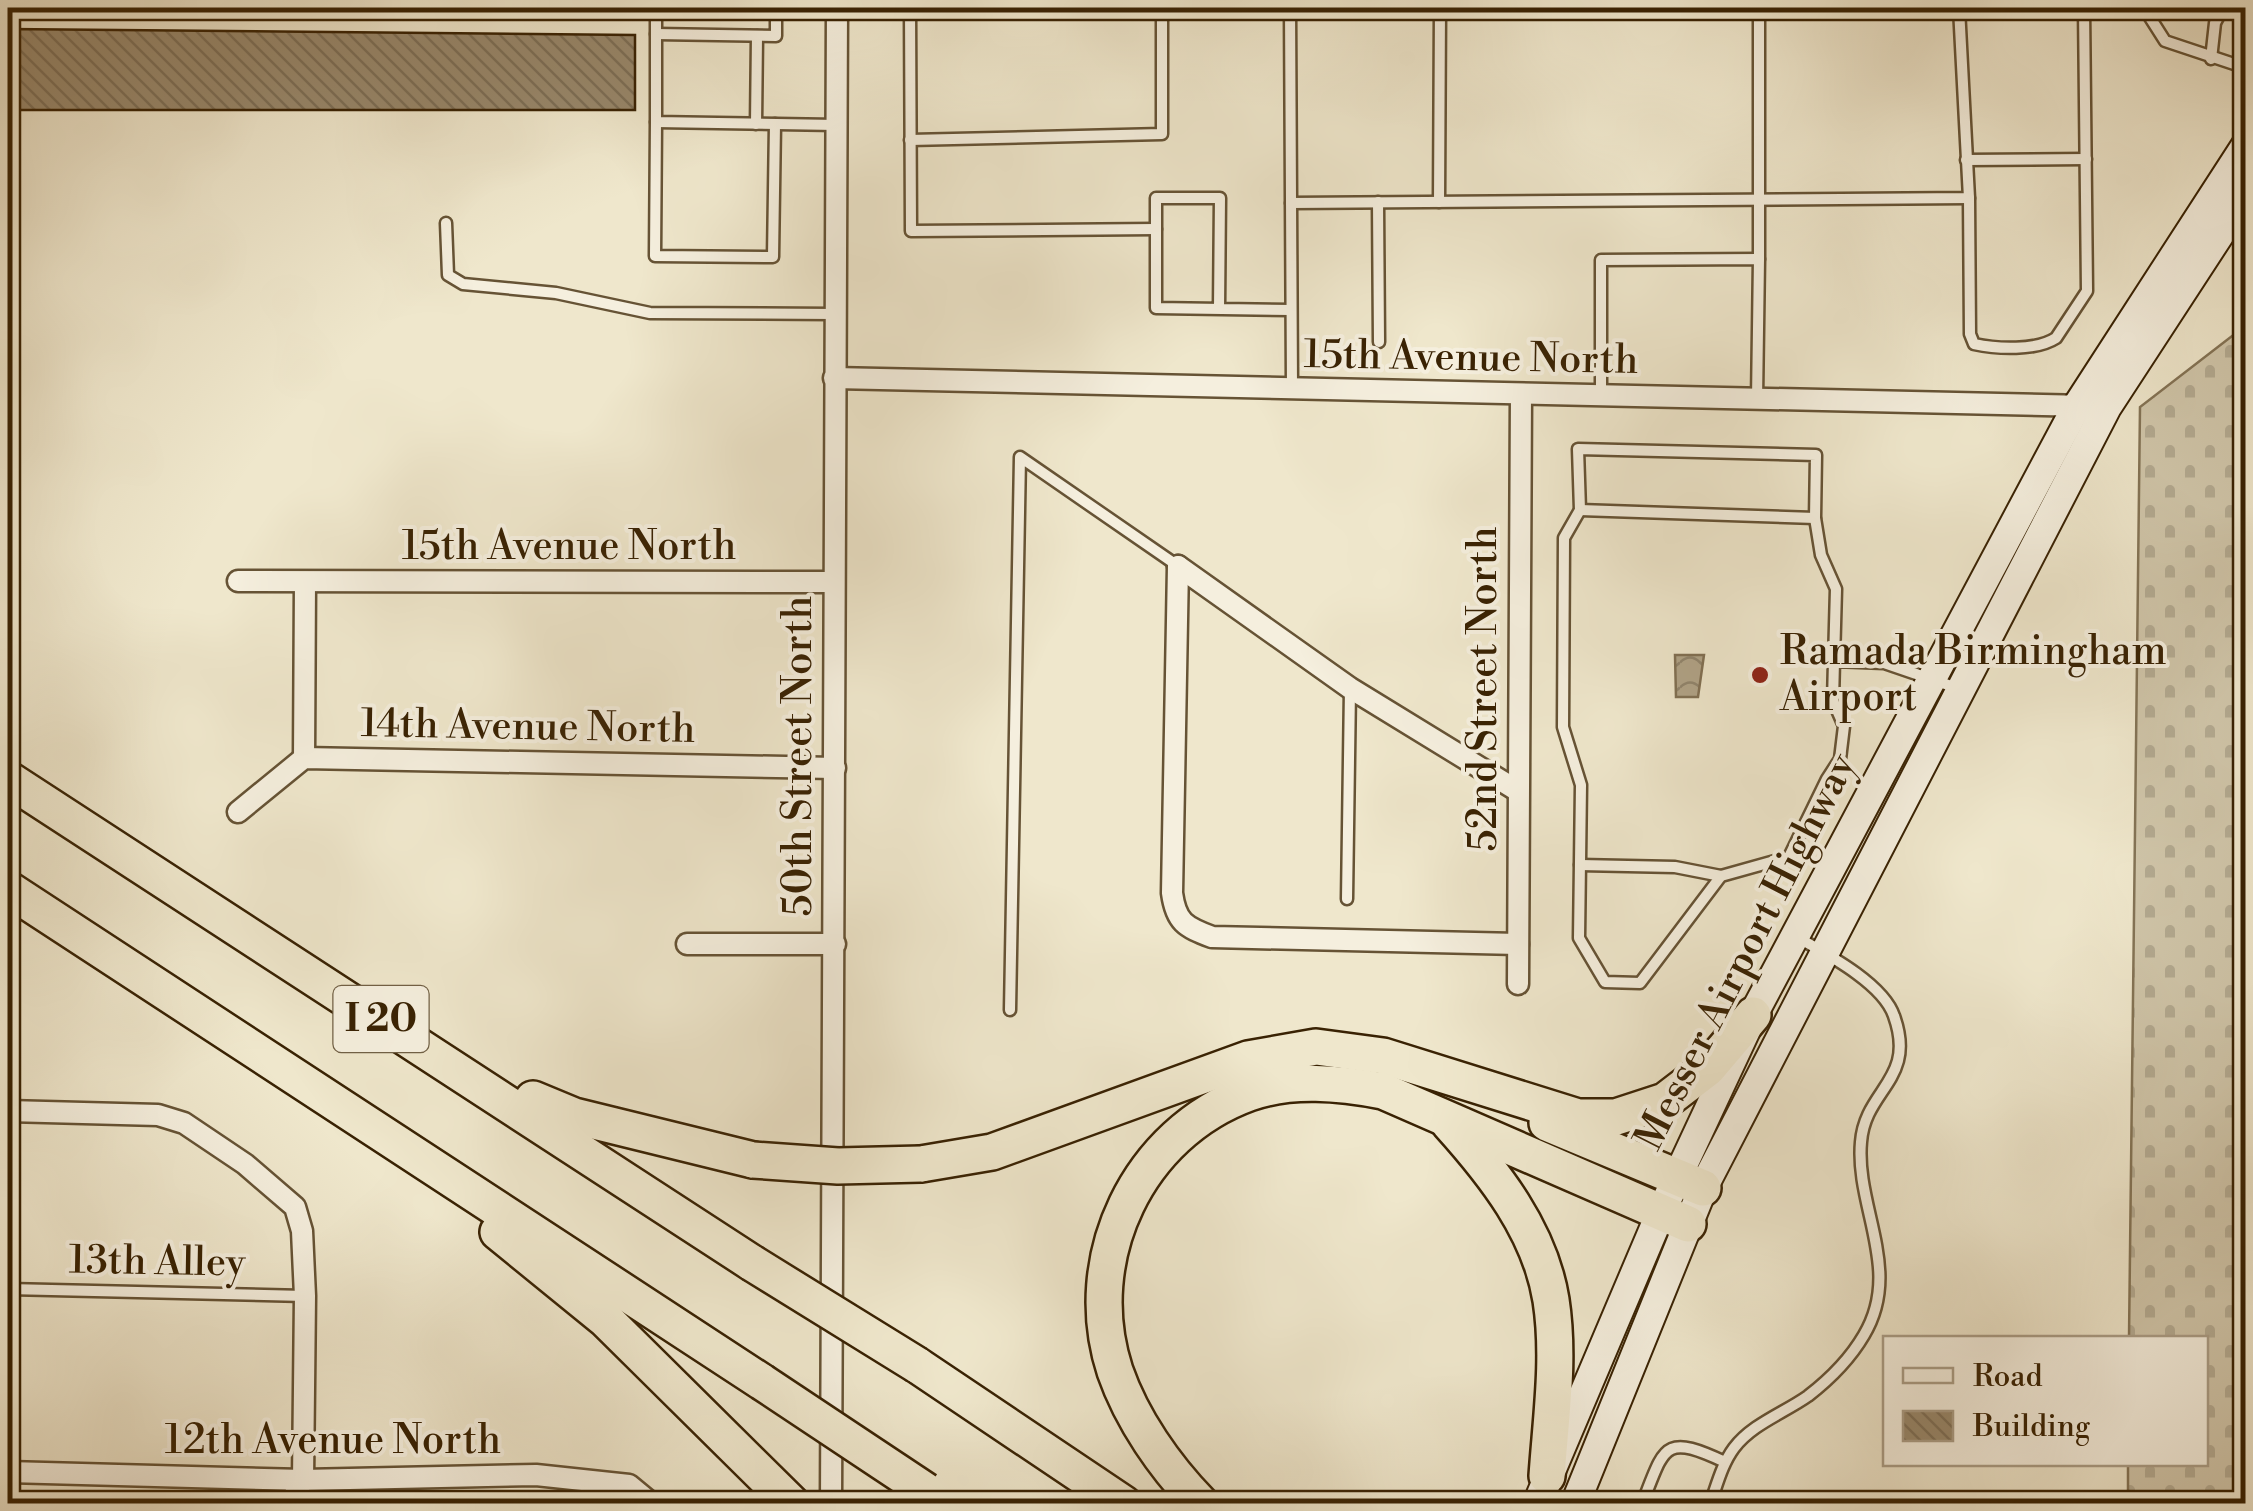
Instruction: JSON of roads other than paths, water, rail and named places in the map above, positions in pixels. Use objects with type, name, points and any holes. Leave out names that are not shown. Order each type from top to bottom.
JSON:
[{"type":"highway","name":"I 20","points":[[8,779],[917,1365],[1124,1504]]},
{"type":"highway","name":"I 20","points":[[8,890],[936,1497]]},
{"type":"highway","points":[[445,1061],[574,1116],[753,1160],[838,1166],[921,1164],[992,1152],[1248,1059],[1316,1047],[1384,1056],[1578,1117],[1616,1117],[1665,1102],[1708,1068],[1754,1014]]},
{"type":"highway","points":[[1384,1056],[1690,1182]]},
{"type":"highway","points":[[1201,1504],[1144,1431],[1115,1371],[1104,1294],[1108,1255],[1121,1213],[1140,1176],[1173,1137],[1207,1111],[1251,1092],[1292,1084],[1344,1084],[1384,1091],[1674,1218]]},
{"type":"highway","points":[[350,1111],[606,1320],[780,1492]]},
{"type":"highway","points":[[1442,1114],[1490,1169],[1536,1245],[1551,1298],[1555,1355],[1542,1490]]},
{"type":"main road","name":"Messer Airport Highway","points":[[1542,1490],[1674,1218],[1754,1014],[2077,406],[2246,145]]},
{"type":"main road","name":"Messer Airport Highway","points":[[1690,1182],[1825,953],[2107,406],[2246,194]]},
{"type":"main road","name":"Messer Airport Highway","points":[[1576,1504],[1674,1218]]},
{"type":"street","name":"50th Street North","points":[[830,1504],[838,8]]},
{"type":"street","name":"15th Avenue North","points":[[834,378],[2107,406]]},
{"type":"street","name":"52nd Street North","points":[[1518,984],[1520,394]]},
{"type":"street","points":[[1178,566],[1350,688],[1518,791]]},
{"type":"street","points":[[1178,566],[1172,892],[1175,913],[1190,928],[1212,937],[1518,944]]},
{"type":"street","name":"15th Avenue North","points":[[238,581],[834,582]]},
{"type":"street","points":[[304,758],[305,582]]},
{"type":"street","name":"14th Avenue North","points":[[238,812],[304,758],[835,768]]},
{"type":"street","points":[[687,944],[835,944]]},
{"type":"street","points":[[8,1111],[158,1114],[184,1123],[245,1164],[295,1207],[302,1231],[305,1296],[303,1480],[289,1504]]},
{"type":"street","name":"12th Avenue North","points":[[8,1472],[303,1480],[536,1475],[629,1484],[652,1504]]},
{"type":"lane","points":[[656,8],[655,256],[773,257],[776,124]]},
{"type":"lane","points":[[656,34],[776,36],[776,8]]},
{"type":"lane","points":[[910,8],[911,231],[1156,229]]},
{"type":"lane","points":[[910,140],[1162,134],[1162,8]]},
{"type":"lane","points":[[1290,8],[1292,388]]},
{"type":"lane","points":[[1438,202],[1440,8]]},
{"type":"lane","points":[[1757,399],[1759,8]]},
{"type":"lane","points":[[1959,8],[1969,198],[1970,334],[1974,344],[1986,346],[2038,346],[2049,342],[2056,338],[2088,290],[2084,8]]},
{"type":"lane","points":[[2144,8],[2164,41],[2246,68]]},
{"type":"lane","points":[[2211,59],[2214,23],[2223,8]]},
{"type":"lane","points":[[756,124],[757,36]]},
{"type":"lane","points":[[656,122],[836,125]]},
{"type":"lane","points":[[1966,160],[2086,159]]},
{"type":"lane","points":[[1219,309],[1220,198],[1156,198],[1156,308],[1219,309],[1292,310]]},
{"type":"lane","points":[[1291,203],[1969,198]]},
{"type":"lane","points":[[1378,202],[1379,342]]},
{"type":"lane","points":[[446,223],[448,274],[463,284],[556,293],[650,313],[834,314]]},
{"type":"lane","points":[[1601,396],[1601,260],[1759,259]]},
{"type":"lane","points":[[1580,865],[1676,867],[1721,876],[1789,857],[1840,759],[1844,726],[1833,701],[1836,589],[1822,555],[1814,518],[1816,455],[1578,449],[1580,510],[1564,538],[1564,727],[1581,785],[1580,865],[1580,938],[1605,982],[1640,982],[1721,876]]},
{"type":"lane","points":[[1010,1010],[1020,457],[1178,566]]},
{"type":"lane","points":[[1580,510],[1814,518]]},
{"type":"lane","points":[[1834,660],[1884,663],[1961,689]]},
{"type":"lane","points":[[1347,898],[1350,688]]},
{"type":"lane","points":[[1710,1504],[1725,1462],[1736,1445],[1808,1396],[1844,1363],[1868,1329],[1878,1292],[1878,1243],[1860,1167],[1861,1138],[1872,1107],[1896,1069],[1901,1046],[1894,1015],[1881,996],[1825,953],[1795,936]]},
{"type":"lane","name":"13th Alley","points":[[8,1289],[305,1296]]},
{"type":"lane","points":[[1642,1504],[1662,1455],[1670,1448],[1691,1446],[1725,1462]]},
{"type":"water","points":[[1675,655],[1704,655],[1698,697],[1676,697]]},
{"type":"place","name":"Ramada Birmingham Airport","points":[[1760,675]]}]
